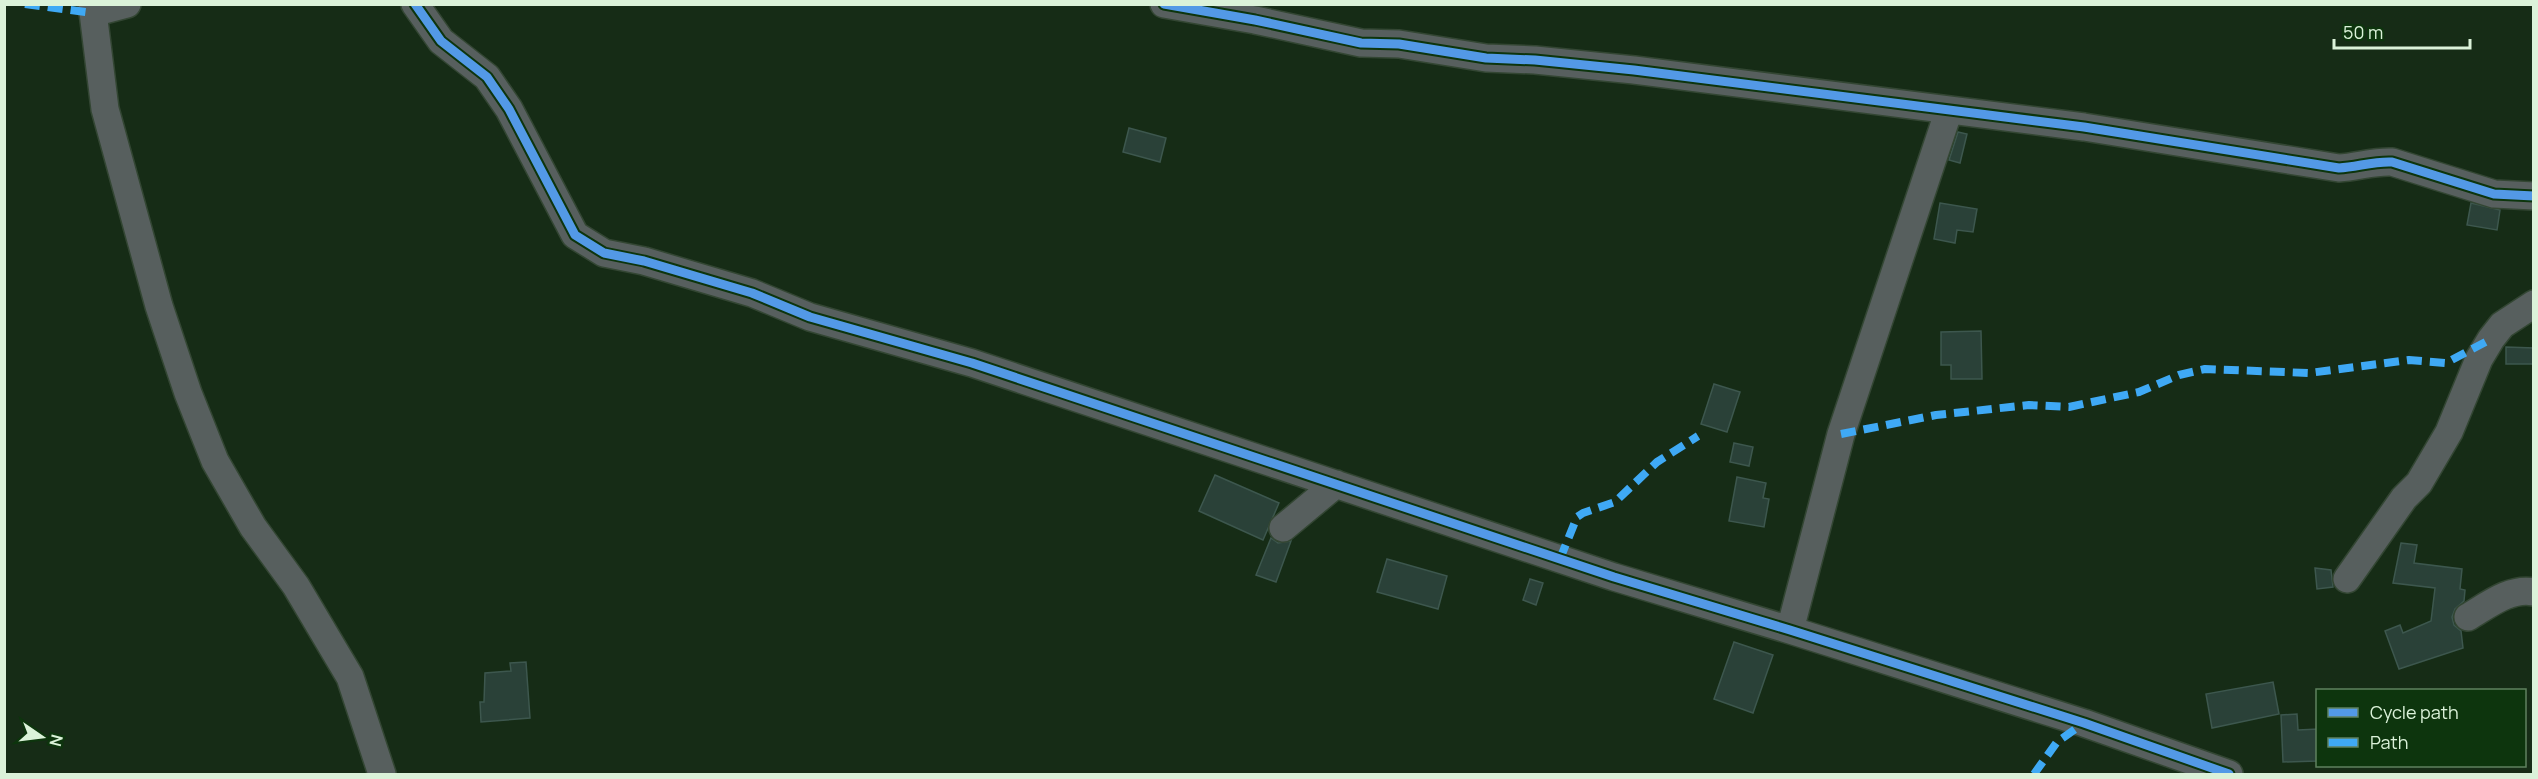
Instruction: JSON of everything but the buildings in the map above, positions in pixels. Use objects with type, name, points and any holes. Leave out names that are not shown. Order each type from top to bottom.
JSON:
[{"type":"street","points":[[127,4],[92,9],[105,109],[159,306],[188,393],[215,461],[253,527],[302,595],[350,677],[381,774]]},
{"type":"street","points":[[414,4],[441,41],[487,77],[509,109],[575,235],[604,253],[644,261],[752,293],[810,317],[972,363],[1614,577],[2084,723],[2229,774]]},
{"type":"street","points":[[1164,4],[1255,20],[1361,43],[1399,44],[1486,58],[1535,60],[1634,70],[2084,127],[2339,168],[2360,167],[2378,161],[2392,162],[2494,194],[2534,196]]},
{"type":"street","points":[[1790,630],[1841,434],[1950,110]]},
{"type":"street","points":[[2347,579],[2404,498],[2419,483],[2449,432],[2479,359],[2491,339],[2502,325],[2534,304]]},
{"type":"street","points":[[1283,528],[1336,484]]},
{"type":"street","points":[[2468,617],[2508,594],[2525,590],[2534,592]]},
{"type":"marked path","points":[[25,4],[93,13]]},
{"type":"marked path","points":[[1841,434],[1936,415],[2029,405],[2069,407],[2139,392],[2179,375],[2205,369],[2309,373],[2409,360],[2446,363],[2491,339]]},
{"type":"marked path","points":[[1560,559],[1577,517],[1615,502],[1657,462],[1698,436]]},
{"type":"marked path","points":[[2034,774],[2057,742],[2084,723]]},
{"type":"cycle path","points":[[415,4],[441,41],[487,77],[509,109],[575,235],[604,253],[644,261],[752,293],[810,317],[972,363],[1614,577],[2084,723],[2229,774]]},
{"type":"cycle path","points":[[1164,4],[1255,20],[1361,43],[1399,44],[1486,58],[1535,60],[1634,70],[2084,127],[2339,168],[2392,162],[2494,194],[2534,196]]}]
